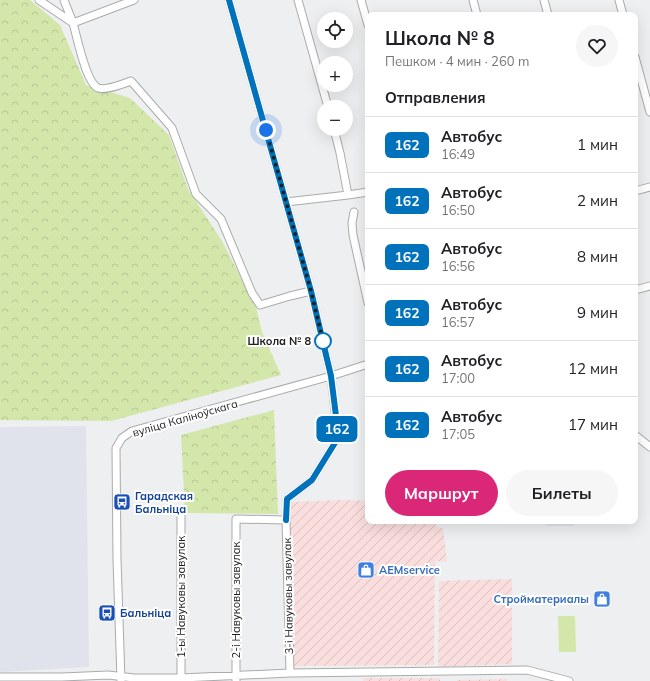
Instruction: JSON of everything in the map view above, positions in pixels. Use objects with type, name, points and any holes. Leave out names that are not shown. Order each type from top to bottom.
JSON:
[{"type":"street","points":[[38,0],[73,23]]},
{"type":"street","points":[[64,0],[73,23],[84,63],[94,86],[100,89],[111,88],[131,81],[172,128],[196,194],[221,219],[252,293],[260,305],[311,291]]},
{"type":"street","points":[[114,0],[116,8]]},
{"type":"street","points":[[73,23],[134,0]]},
{"type":"street","points":[[229,0],[311,291],[331,376]]},
{"type":"street","points":[[298,0],[326,100]]},
{"type":"street","points":[[361,0],[365,14]]},
{"type":"street","points":[[473,0],[476,12]]},
{"type":"street","points":[[544,0],[547,12]]},
{"type":"street","points":[[619,0],[622,12]]},
{"type":"street","points":[[638,68],[650,112]]},
{"type":"street","points":[[336,136],[348,195]]},
{"type":"street","points":[[638,190],[650,187]]},
{"type":"street","points":[[286,202],[365,192]]},
{"type":"street","points":[[354,212],[352,223],[353,235],[365,289]]},
{"type":"street","points":[[638,289],[650,286]]},
{"type":"street","name":"вуліца Каліноўскага","points":[[121,679],[117,559],[116,448],[122,438],[132,431],[331,376],[365,365]]},
{"type":"street","name":"3-і Навуковы завулак","points":[[290,673],[286,520],[287,499],[312,480],[338,438],[331,376]]},
{"type":"street","points":[[638,437],[650,447]]},
{"type":"street","name":"1-ы Навуковы завулак","points":[[181,516],[181,678]]},
{"type":"street","name":"2-і Навуковы завулак","points":[[236,678],[236,519],[286,520]]},
{"type":"street","points":[[0,677],[62,679],[108,675],[121,679],[236,678],[290,673],[527,670],[569,681]]},
{"type":"street","points":[[346,672],[346,681]]},
{"type":"shaded area","points":[[86,426],[89,667],[0,672],[0,427]]},
{"type":"shaded area","points":[[343,500],[365,501],[365,524],[436,524],[436,527],[443,528],[447,562],[435,561],[434,665],[292,666],[289,502]]},
{"type":"shaded area","points":[[545,524],[574,524],[574,526],[546,526]]},
{"type":"shaded area","points":[[512,579],[512,664],[438,667],[439,581]]},
{"type":"shaded area","points":[[363,678],[440,678],[440,681],[363,681]]},
{"type":"shaded area","points":[[507,679],[507,681],[457,681],[457,680]]},
{"type":"green space","points":[[0,0],[30,0],[60,25],[86,85],[130,98],[169,135],[188,189],[222,241],[256,307],[262,332],[281,375],[111,421],[0,420]]},
{"type":"green space","points":[[274,410],[278,514],[185,513],[181,435]]},
{"type":"green space","points":[[558,616],[575,616],[576,652],[559,652]]},
{"type":"bus line","name":"162","points":[[229,0],[311,291],[331,376],[338,438],[312,480],[287,499],[286,520]]},
{"type":"place","name":"Школа № 8","points":[[323,341]]},
{"type":"place","name":"Гарадская Бальніца","points":[[122,502]]},
{"type":"place","name":"AEMservice","points":[[366,570]]},
{"type":"place","name":"Стройматериалы","points":[[602,599]]},
{"type":"place","name":"Бальніца","points":[[107,613]]},
{"type":"route","points":[[266,130],[311,291],[323,341]]}]
